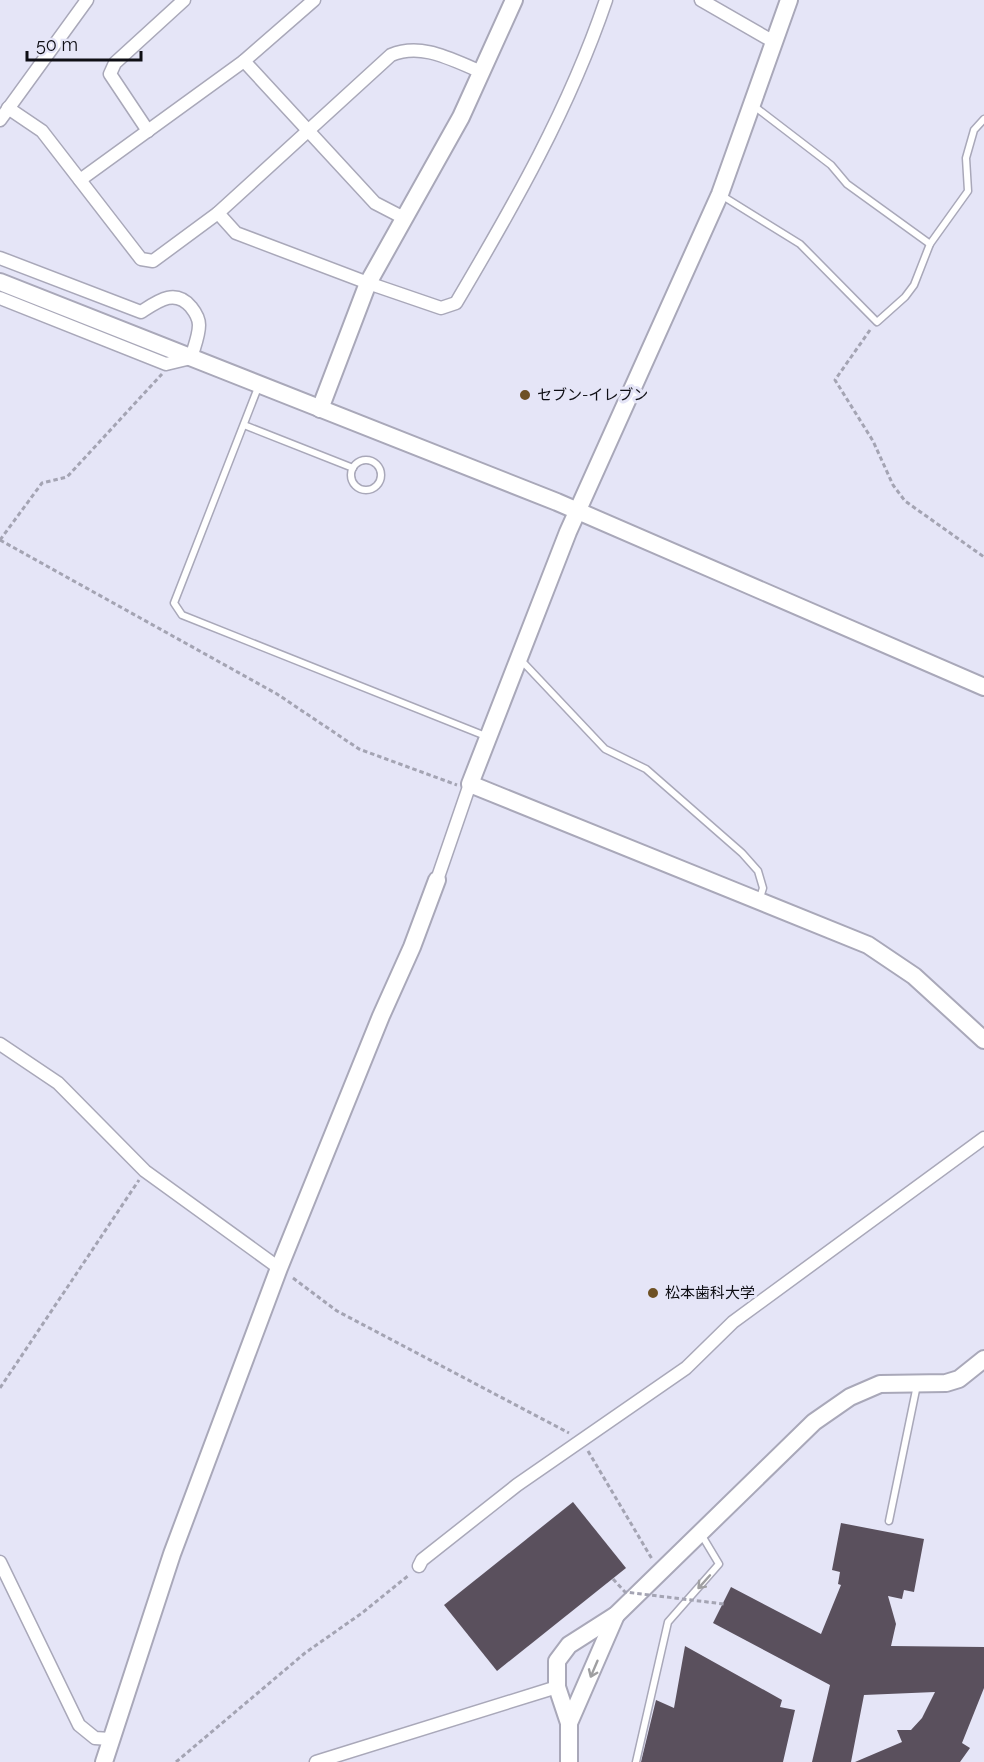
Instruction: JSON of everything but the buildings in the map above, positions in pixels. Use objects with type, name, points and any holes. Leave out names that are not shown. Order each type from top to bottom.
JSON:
[{"type":"street","points":[[0,120],[87,0]]},
{"type":"street","points":[[148,131],[110,74],[115,63],[184,0]]},
{"type":"street","points":[[80,180],[244,61],[314,0]]},
{"type":"street","points":[[320,409],[368,283],[402,217],[461,117],[514,0]]},
{"type":"street","points":[[218,213],[236,233],[368,283],[441,308],[456,303],[527,184],[566,106],[588,54],[606,0]]},
{"type":"street","points":[[701,0],[774,42]]},
{"type":"street","points":[[104,1762],[172,1554],[279,1268],[381,1016],[412,947],[518,657],[579,512],[720,194],[789,0]]},
{"type":"street","points":[[8,108],[42,131],[141,259],[153,261],[218,213],[391,55],[403,50],[425,50],[482,72]]},
{"type":"street","points":[[244,61],[375,203],[402,217]]},
{"type":"street","points":[[0,258],[141,312],[161,299],[175,296],[186,301],[199,322],[191,358]]},
{"type":"street","points":[[0,282],[579,512],[984,687]]},
{"type":"street","points":[[0,298],[166,364],[191,358]]},
{"type":"street","points":[[470,784],[868,945],[914,976],[984,1040]]},
{"type":"street","points":[[0,1044],[58,1083],[145,1172],[279,1268]]},
{"type":"street","points":[[419,1566],[422,1560],[517,1485],[580,1439],[686,1368],[734,1322],[984,1138]]},
{"type":"street","points":[[569,1762],[569,1723],[557,1687],[557,1661],[569,1645],[616,1615],[814,1422],[832,1409],[850,1397],[880,1384],[946,1383],[959,1378],[984,1359]]},
{"type":"street","points":[[0,1562],[79,1725],[95,1738],[110,1739]]},
{"type":"street","points":[[569,1723],[616,1615]]},
{"type":"street","points":[[316,1762],[557,1687]]},
{"type":"lane","points":[[753,105],[831,165],[847,184],[930,244]]},
{"type":"lane","points":[[720,194],[800,244],[876,322],[905,297],[914,285],[930,244],[968,191],[966,158],[974,130],[984,119]]},
{"type":"lane","points":[[259,384],[174,603],[176,609],[182,615],[488,737]]},
{"type":"lane","points":[[244,425],[353,468]]},
{"type":"lane","points":[[370,460],[381,471],[380,480],[370,489],[360,488],[353,482],[353,468],[360,461],[370,460]]},
{"type":"lane","points":[[518,657],[604,749],[646,770],[742,853],[758,871],[763,888],[759,902]]},
{"type":"lane","points":[[889,1521],[917,1384]]},
{"type":"lane","points":[[636,1762],[668,1622],[719,1564],[701,1534]]},
{"type":"path","points":[[876,322],[835,380],[873,441],[893,485],[905,501],[984,557]]},
{"type":"path","points":[[166,364],[161,378],[67,477],[42,483],[0,540],[277,694],[359,749],[452,785],[470,784]]},
{"type":"path","points":[[0,1388],[145,1172]]},
{"type":"path","points":[[279,1268],[337,1311],[580,1439],[660,1572]]},
{"type":"path","points":[[176,1762],[305,1653],[362,1613],[419,1566]]},
{"type":"path","points":[[613,1579],[625,1592],[724,1604]]},
{"type":"place","name":"セブン-イレブン","points":[[525,395]]},
{"type":"place","name":"松本歯科大学","points":[[653,1293]]}]
